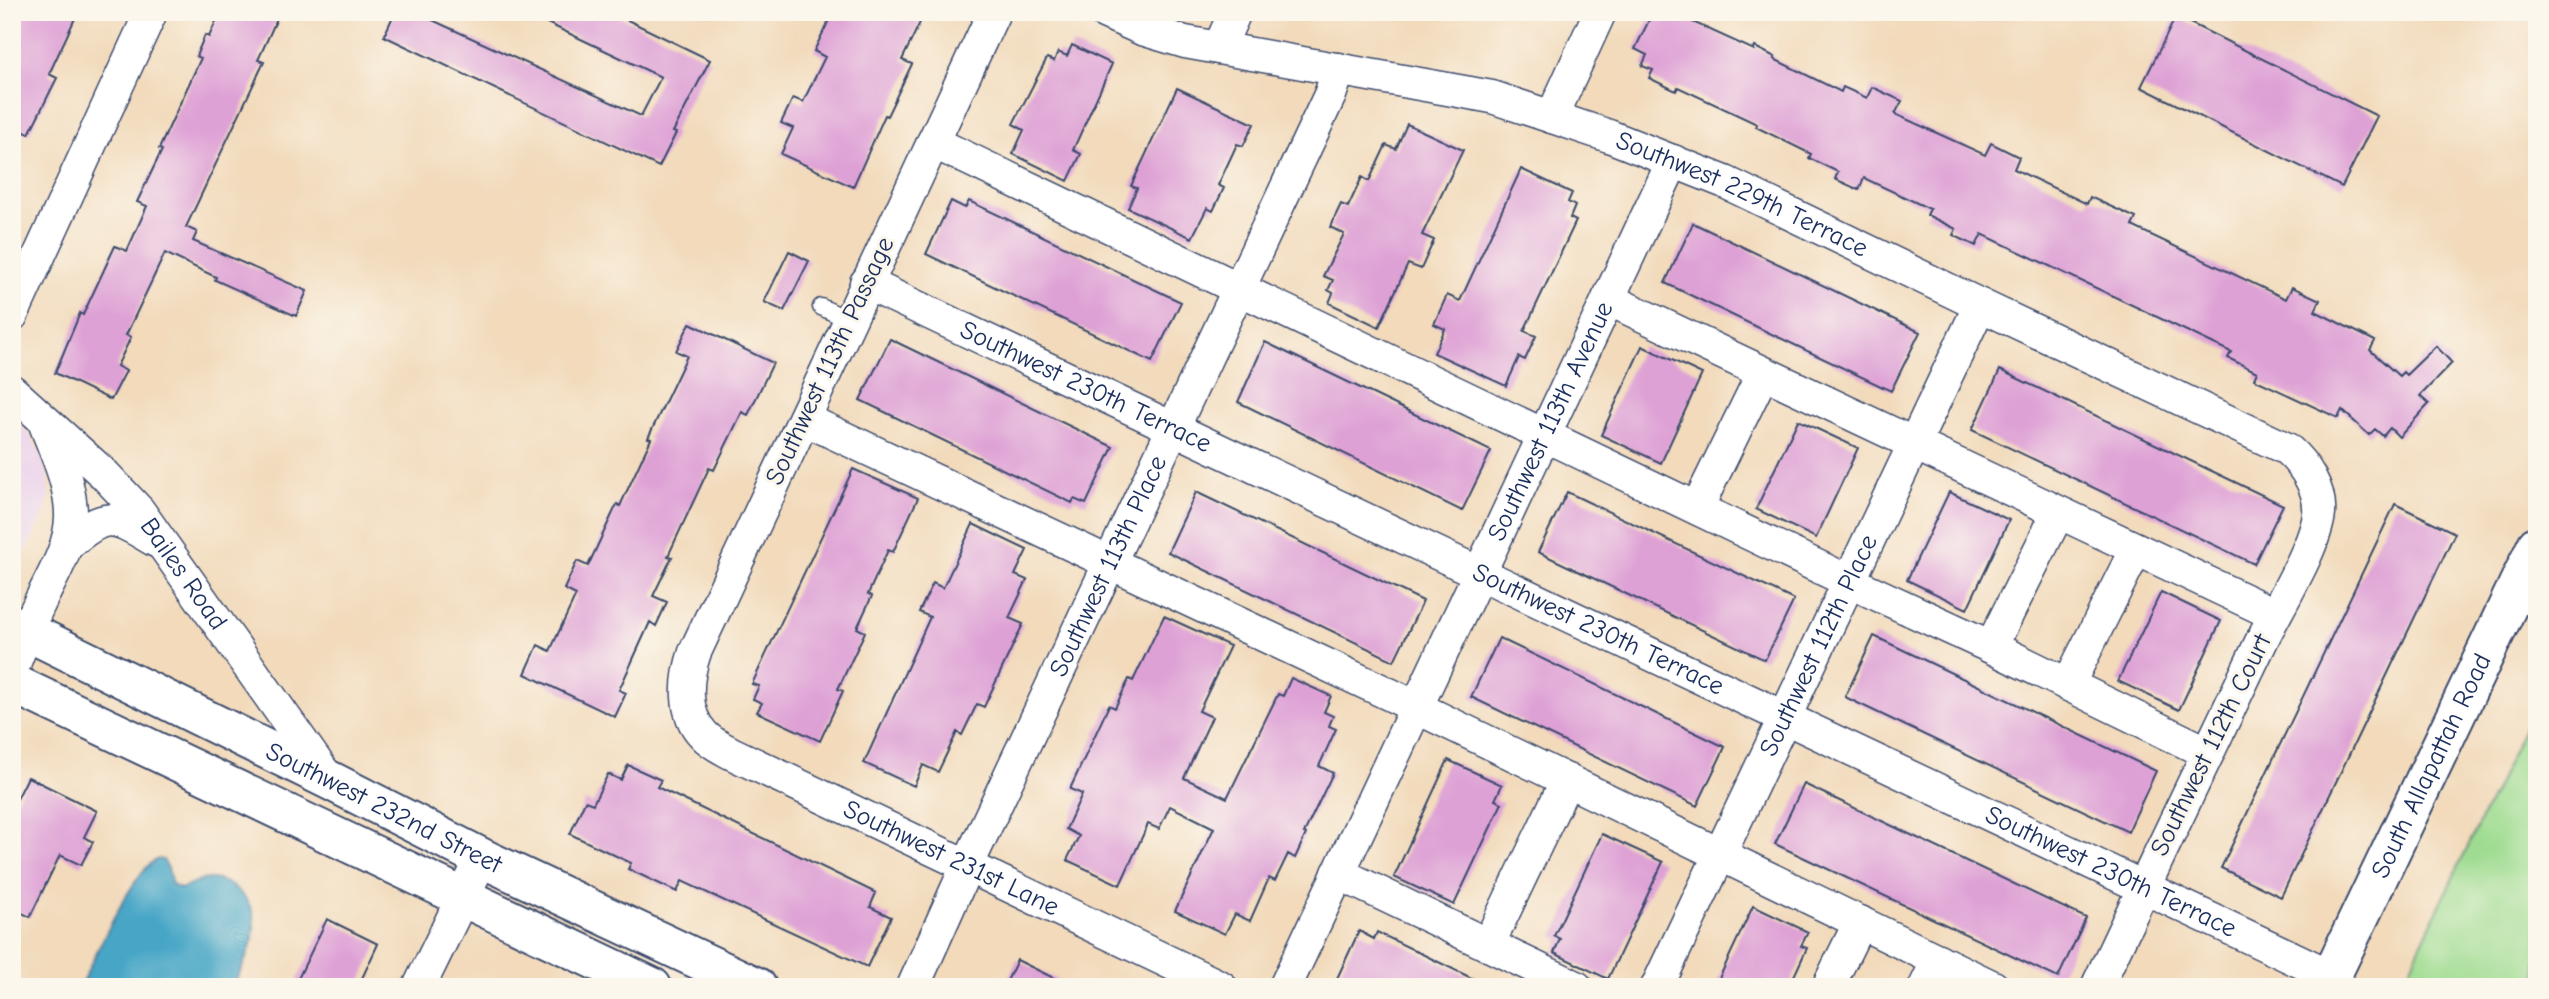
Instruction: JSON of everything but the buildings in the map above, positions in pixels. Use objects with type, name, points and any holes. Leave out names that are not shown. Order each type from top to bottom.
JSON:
[{"type":"street","points":[[12,315],[151,12]]},
{"type":"street","name":"Southwest 113th Passage","points":[[692,716],[687,684],[695,652],[994,12]]},
{"type":"street","name":"Southwest 229th Terrace","points":[[1104,12],[1185,42],[1492,97],[1673,161],[1725,182],[2287,449],[2312,480],[2318,502]]},
{"type":"street","points":[[1219,48],[1235,12]]},
{"type":"street","points":[[1552,117],[1601,12]]},
{"type":"street","name":"Southwest 113th Place","points":[[913,987],[968,864],[1330,95],[1339,69]]},
{"type":"street","points":[[933,142],[2208,753]]},
{"type":"street","name":"Southwest 113th Avenue","points":[[1285,987],[1673,161]]},
{"type":"street","name":"Southwest 230th Terrace","points":[[866,283],[2143,887],[2329,982]]},
{"type":"street","points":[[1608,299],[2274,614]]},
{"type":"street","name":"Southwest 112th Place","points":[[1657,987],[1980,305]]},
{"type":"street","points":[[1697,508],[1763,373]]},
{"type":"street","name":"Bailes Road","points":[[12,391],[105,475],[139,511],[329,780]]},
{"type":"street","points":[[804,419],[1111,562],[1720,853],[1860,922],[1932,973],[1993,987]]},
{"type":"street","points":[[43,420],[61,466],[67,491],[71,516],[68,544]]},
{"type":"street","name":"Southwest 112th Court","points":[[2097,987],[2311,541],[2318,520],[2318,502]]},
{"type":"street","points":[[1991,647],[2058,513]]},
{"type":"street","points":[[12,669],[19,627],[68,544],[92,524],[113,520],[124,523],[163,545]]},
{"type":"street","name":"South Allapattah Road","points":[[2329,982],[2537,545]]},
{"type":"street","points":[[2068,685],[2136,549]]},
{"type":"street","name":"Southwest 232nd Street","points":[[19,627],[482,858],[757,987]]},
{"type":"street","name":"Southwest 232nd Street","points":[[12,683],[652,987]]},
{"type":"street","name":"Southwest 231st Lane","points":[[692,716],[703,734],[732,753],[1221,987]]},
{"type":"street","points":[[1488,944],[1567,780]]},
{"type":"street","points":[[419,987],[482,858]]},
{"type":"street","points":[[1338,873],[1576,987]]},
{"type":"street","points":[[1828,987],[1860,922]]},
{"type":"lane","points":[[821,307],[849,320]]},
{"type":"shaded area","points":[[12,415],[27,431],[40,453],[47,475],[49,496],[45,512],[12,580]]},
{"type":"green space","points":[[2537,701],[2537,987],[2401,987]]},
{"type":"water","points":[[158,859],[163,860],[168,868],[172,885],[181,889],[204,880],[219,880],[233,887],[249,904],[254,918],[253,935],[244,963],[232,987],[80,987],[126,896],[148,866]]}]
